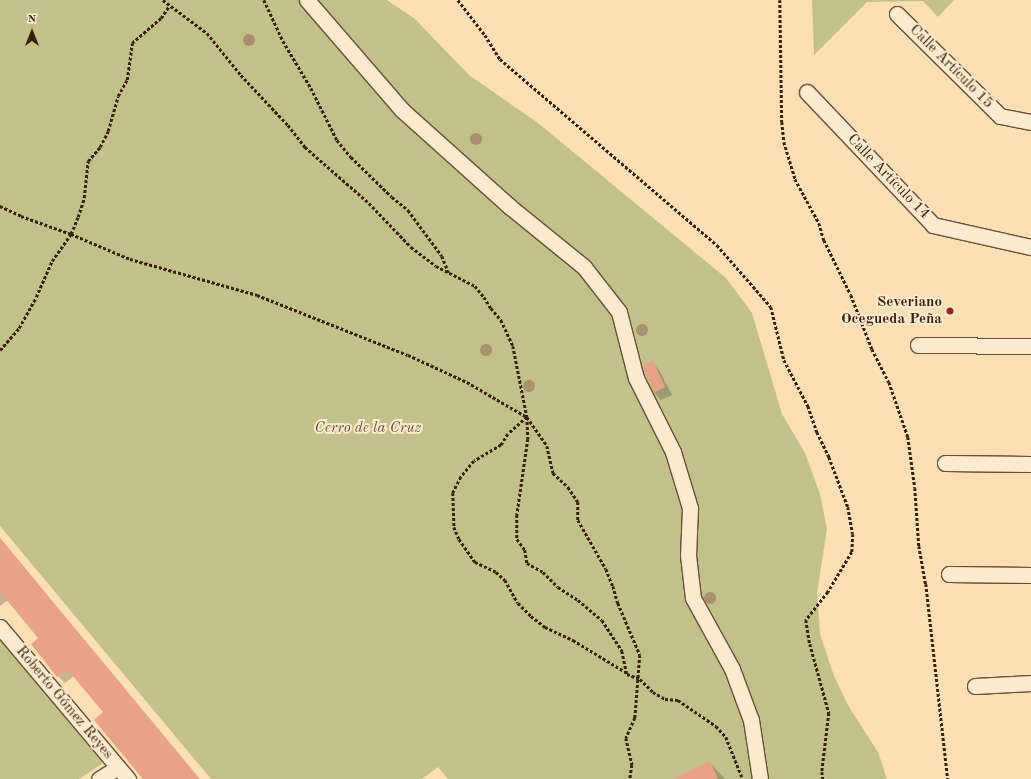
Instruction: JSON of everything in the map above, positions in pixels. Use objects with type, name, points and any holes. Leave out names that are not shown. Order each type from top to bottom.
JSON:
[{"type":"street","points":[[307,0],[402,110],[508,206],[584,267],[619,312],[636,378],[673,452],[690,508],[688,556],[693,598],[732,668],[751,720],[760,779]]},
{"type":"street","name":"Calle Artículo 15","points":[[897,14],[1000,116],[1031,122]]},
{"type":"street","name":"Calle Artículo 14","points":[[807,92],[933,225],[1031,247]]},
{"type":"street","points":[[918,345],[1031,346]]},
{"type":"street","points":[[945,463],[1031,464]]},
{"type":"street","points":[[949,574],[1031,575]]},
{"type":"street","name":"Roberto Gómez Reyes","points":[[0,627],[128,779]]},
{"type":"street","points":[[974,686],[1031,683]]},
{"type":"street","points":[[99,779],[118,767]]},
{"type":"path","points":[[163,0],[194,25],[207,33],[241,75],[325,166],[369,203],[425,260],[475,286],[501,320],[514,346],[527,417],[528,439],[517,515],[517,539],[525,550],[527,563],[543,572],[558,587],[578,600],[602,620],[622,651],[627,674]]},
{"type":"path","points":[[264,0],[282,41],[308,83],[337,140],[351,157],[392,197],[408,210],[442,256],[449,273]]},
{"type":"path","points":[[458,0],[485,35],[500,59],[717,245],[770,307],[784,360],[808,406],[817,432],[829,457],[848,508],[853,534],[852,552],[828,592],[806,620],[810,644],[829,713],[822,772],[824,779]]},
{"type":"path","points":[[780,0],[782,122],[784,142],[795,179],[819,222],[824,240],[851,295],[872,350],[892,388],[908,437],[914,481],[919,546],[926,584],[948,779]]},
{"type":"path","points":[[0,350],[19,328],[36,297],[52,261],[71,234],[84,198],[88,161],[100,147],[108,131],[114,107],[128,80],[132,43],[160,18],[169,6]]},
{"type":"path","points":[[0,206],[21,216],[71,234],[130,259],[257,295],[408,355],[467,382],[527,417],[547,446],[553,473],[568,487],[578,502],[578,520],[606,569],[618,604],[640,655],[640,679],[636,699],[636,718],[626,738],[632,764],[630,779]]},
{"type":"path","points":[[527,417],[508,434],[501,445],[474,461],[461,477],[454,493],[454,527],[459,539],[475,562],[496,572],[505,580],[518,603],[545,627],[573,640],[627,674],[640,679],[653,692],[665,699],[678,700],[716,726],[726,737],[740,775],[744,779]]},
{"type":"green space","name":"Cerro de la Cruz","points":[[0,0],[387,0],[415,19],[469,75],[538,123],[726,278],[752,313],[782,414],[805,453],[820,494],[827,529],[817,593],[820,634],[834,676],[849,707],[878,752],[887,779],[448,779],[438,767],[422,779],[211,779],[0,526]]},
{"type":"green space","points":[[812,0],[954,0],[938,17],[923,1],[867,2],[814,55]]},
{"type":"green space","points":[[0,640],[103,763],[79,779],[0,779]]},
{"type":"building","points":[[653,361],[665,387],[654,392],[642,366]]},
{"type":"building","points":[[0,538],[199,779],[143,779],[94,720],[103,712],[67,669],[57,677],[31,644],[38,638],[0,592]]},
{"type":"building","points":[[710,761],[718,779],[673,779]]},
{"type":"place","name":"Severiano Ocegueda Peña","points":[[950,311]]}]
